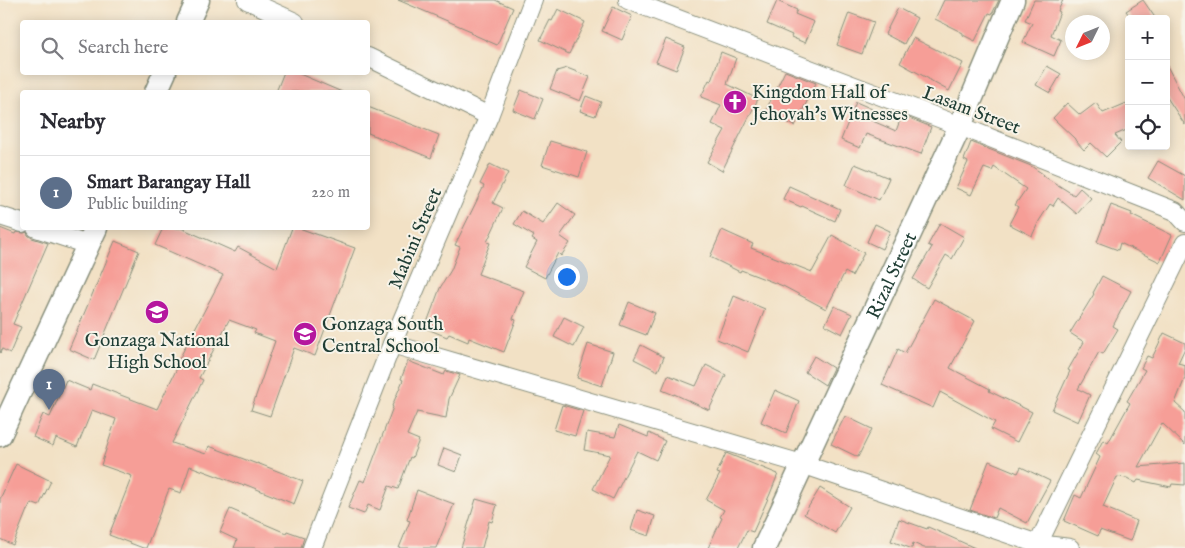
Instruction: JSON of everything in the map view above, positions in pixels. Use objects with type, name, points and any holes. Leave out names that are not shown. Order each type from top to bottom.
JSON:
[{"type":"street","points":[[189,20],[198,0]]},
{"type":"street","points":[[247,0],[291,20]]},
{"type":"street","name":"Mabini Street","points":[[312,548],[392,344],[489,116],[533,0]]},
{"type":"street","name":"Lasam Street","points":[[628,0],[960,126],[1175,211],[1185,222]]},
{"type":"street","name":"Rizal Street","points":[[764,548],[960,126],[1013,0]]},
{"type":"street","points":[[370,58],[489,116]]},
{"type":"street","points":[[157,90],[164,75]]},
{"type":"street","points":[[0,216],[20,222]]},
{"type":"street","points":[[0,435],[92,236],[50,230]]},
{"type":"street","points":[[1037,546],[1185,243]]},
{"type":"street","points":[[392,344],[802,464],[1037,546],[1070,548]]},
{"type":"building","points":[[398,0],[495,0],[513,8],[497,45],[470,33],[471,31]]},
{"type":"building","points":[[944,0],[999,0],[992,14],[989,13],[975,41],[935,19]]},
{"type":"building","points":[[1034,0],[1063,0],[1051,35],[1061,40],[1054,56],[1023,42],[1032,23],[1025,20]]},
{"type":"building","points":[[1143,0],[1153,15],[1129,15],[1126,11]]},
{"type":"building","points":[[777,1],[797,10],[795,14],[814,22],[805,43],[767,24]]},
{"type":"building","points":[[613,7],[632,16],[622,40],[602,31]]},
{"type":"building","points":[[898,8],[917,18],[904,44],[885,34]]},
{"type":"building","points":[[558,9],[585,22],[569,54],[540,40]]},
{"type":"building","points":[[849,13],[874,22],[862,54],[837,45]]},
{"type":"building","points":[[913,38],[963,63],[949,91],[900,63]]},
{"type":"building","points":[[666,39],[685,47],[676,70],[656,62]]},
{"type":"building","points":[[721,52],[736,58],[727,84],[758,99],[722,171],[707,162],[725,130],[712,124],[721,105],[701,97],[709,80],[711,81]]},
{"type":"building","points":[[1047,66],[1061,74],[1050,93],[1036,85]]},
{"type":"building","points":[[567,68],[590,77],[580,101],[550,89],[557,71]]},
{"type":"building","points":[[785,71],[816,83],[795,126],[765,112]]},
{"type":"building","points":[[1170,72],[1185,100],[1185,125],[1170,102]]},
{"type":"building","points":[[283,75],[302,75],[337,90],[277,90]]},
{"type":"building","points":[[521,90],[543,99],[535,119],[513,110]]},
{"type":"building","points":[[586,96],[601,102],[595,116],[580,111]]},
{"type":"building","points":[[856,102],[872,109],[868,119],[896,131],[902,115],[931,127],[921,154],[866,134],[860,148],[841,140]]},
{"type":"building","points":[[1067,103],[1080,115],[1096,103],[1103,113],[1125,104],[1125,131],[1115,135],[1121,142],[1106,157],[1091,143],[1084,150],[1053,118]]},
{"type":"building","points":[[370,108],[439,135],[431,158],[370,134]]},
{"type":"building","points":[[550,141],[587,152],[579,177],[542,165]]},
{"type":"building","points":[[971,142],[1031,166],[1074,195],[1080,188],[1091,198],[1077,214],[1058,198],[1053,206],[1050,204],[1032,236],[1009,224],[1018,207],[1015,205],[1026,189],[994,167],[992,171],[984,168],[971,195],[956,188],[968,162],[964,160]]},
{"type":"building","points":[[1158,161],[1185,176],[1185,200],[1148,178]]},
{"type":"building","points":[[490,164],[508,173],[493,203],[503,208],[487,242],[490,243],[478,274],[524,291],[513,319],[516,320],[504,352],[469,338],[468,342],[449,334],[447,337],[425,328],[440,288],[451,270],[460,247],[455,245],[484,186],[480,184]]},
{"type":"building","points":[[855,164],[889,178],[879,200],[846,185]]},
{"type":"building","points":[[789,186],[840,209],[835,221],[783,199]]},
{"type":"building","points":[[558,203],[575,215],[560,236],[570,243],[561,256],[558,253],[545,278],[524,267],[537,242],[532,239],[534,236],[514,224],[522,211],[543,224]]},
{"type":"building","points":[[1111,205],[1132,213],[1131,215],[1172,235],[1160,262],[1120,243],[1118,250],[1097,242]]},
{"type":"building","points":[[940,223],[964,237],[952,259],[946,255],[927,288],[913,279],[932,247],[928,245]]},
{"type":"building","points":[[875,224],[890,231],[882,249],[867,242]]},
{"type":"building","points":[[0,228],[15,234],[16,232],[27,232],[32,238],[48,243],[13,324],[21,327],[10,353],[2,349],[0,353]]},
{"type":"building","points":[[162,230],[186,230],[235,252],[238,247],[277,268],[291,230],[305,230],[355,248],[315,356],[294,348],[270,416],[251,410],[275,341],[254,333],[256,330],[229,320],[199,378],[203,380],[172,443],[206,454],[209,446],[303,481],[294,504],[244,484],[244,486],[190,466],[181,493],[169,489],[146,548],[143,548],[109,535],[132,476],[101,465],[116,419],[92,410],[77,447],[56,438],[53,446],[33,437],[43,414],[50,417],[66,380],[90,390],[92,384],[157,409],[180,362],[178,361],[223,275],[155,245]]},
{"type":"building","points":[[722,230],[753,244],[751,248],[812,272],[832,235],[864,253],[852,276],[845,272],[826,309],[783,286],[741,270],[740,272],[710,257]]},
{"type":"building","points":[[115,241],[139,251],[94,360],[69,349]]},
{"type":"building","points":[[1102,276],[1131,291],[1113,326],[1118,329],[1103,354],[1099,352],[1078,389],[1090,395],[1078,422],[1052,410],[1070,371],[1068,370],[1084,342],[1070,333],[1094,294]]},
{"type":"building","points":[[734,296],[765,309],[748,352],[717,339]]},
{"type":"building","points":[[934,299],[975,321],[950,368],[990,389],[989,391],[1032,412],[1017,442],[991,429],[995,422],[940,392],[933,408],[882,385],[898,349],[905,353]]},
{"type":"building","points":[[629,302],[655,313],[646,335],[620,325]]},
{"type":"building","points":[[834,306],[852,314],[842,334],[825,325]]},
{"type":"building","points":[[564,317],[584,327],[574,347],[554,337]]},
{"type":"building","points":[[1164,333],[1185,343],[1185,348],[1178,363],[1185,365],[1185,378],[1175,403],[1185,412],[1185,445],[1162,423],[1138,467],[1185,463],[1185,485],[1172,484],[1171,487],[1138,480],[1136,483],[1127,478],[1117,477],[1103,507],[1137,521],[1130,541],[1100,530],[1098,536],[1064,521],[1075,495],[1081,498],[1100,457],[1096,454],[1103,440],[1108,443],[1130,403],[1127,401],[1145,370],[1141,368],[1147,356],[1152,358]]},
{"type":"building","points":[[588,344],[613,352],[602,386],[577,378]]},
{"type":"building","points":[[641,345],[664,357],[658,371],[634,359]]},
{"type":"building","points":[[814,356],[833,368],[825,385],[805,372]]},
{"type":"building","points":[[408,361],[444,375],[446,371],[460,375],[449,399],[446,418],[417,412],[407,435],[419,440],[412,458],[410,457],[398,489],[389,486],[380,510],[368,505],[364,514],[348,508],[360,480],[365,482],[403,380],[401,379]]},
{"type":"building","points":[[706,365],[726,375],[709,410],[662,390],[668,375],[696,386]]},
{"type":"building","points":[[775,390],[799,401],[786,433],[761,422]]},
{"type":"building","points":[[562,405],[583,411],[575,436],[554,430]]},
{"type":"building","points":[[845,416],[872,429],[858,457],[831,444]]},
{"type":"building","points":[[619,425],[648,437],[649,433],[665,441],[656,460],[637,451],[613,499],[593,489],[610,455],[584,450],[587,432],[615,437]]},
{"type":"building","points":[[444,448],[462,455],[456,472],[438,465]]},
{"type":"building","points":[[726,453],[778,474],[753,532],[747,530],[738,548],[708,548],[724,510],[706,500],[720,474],[717,473]]},
{"type":"building","points":[[989,461],[1018,473],[1021,467],[1050,481],[1027,523],[998,508],[994,518],[970,510]]},
{"type":"building","points":[[16,464],[51,481],[39,506],[31,503],[13,545],[0,539],[0,499]]},
{"type":"building","points":[[820,488],[850,507],[835,533],[804,514]]},
{"type":"building","points":[[417,490],[454,504],[436,548],[399,548],[410,521],[407,520]]},
{"type":"building","points":[[476,499],[497,505],[492,522],[489,521],[482,548],[461,548]]},
{"type":"building","points":[[230,509],[286,533],[287,531],[304,537],[301,548],[234,548],[237,540],[220,532]]},
{"type":"building","points":[[637,510],[655,516],[649,536],[631,530]]},
{"type":"building","points":[[899,519],[927,529],[928,527],[975,548],[924,548],[913,543],[912,548],[910,548],[891,541]]},
{"type":"place","name":"Kingdom Hall of Jehovah's Witnesses","points":[[735,102]]},
{"type":"place","name":"Gonzaga National High School","points":[[157,312]]},
{"type":"place","name":"Gonzaga South Central School","points":[[305,334]]},
{"type":"place","name":"Smart Barangay Hall","points":[[49,410]]}]
